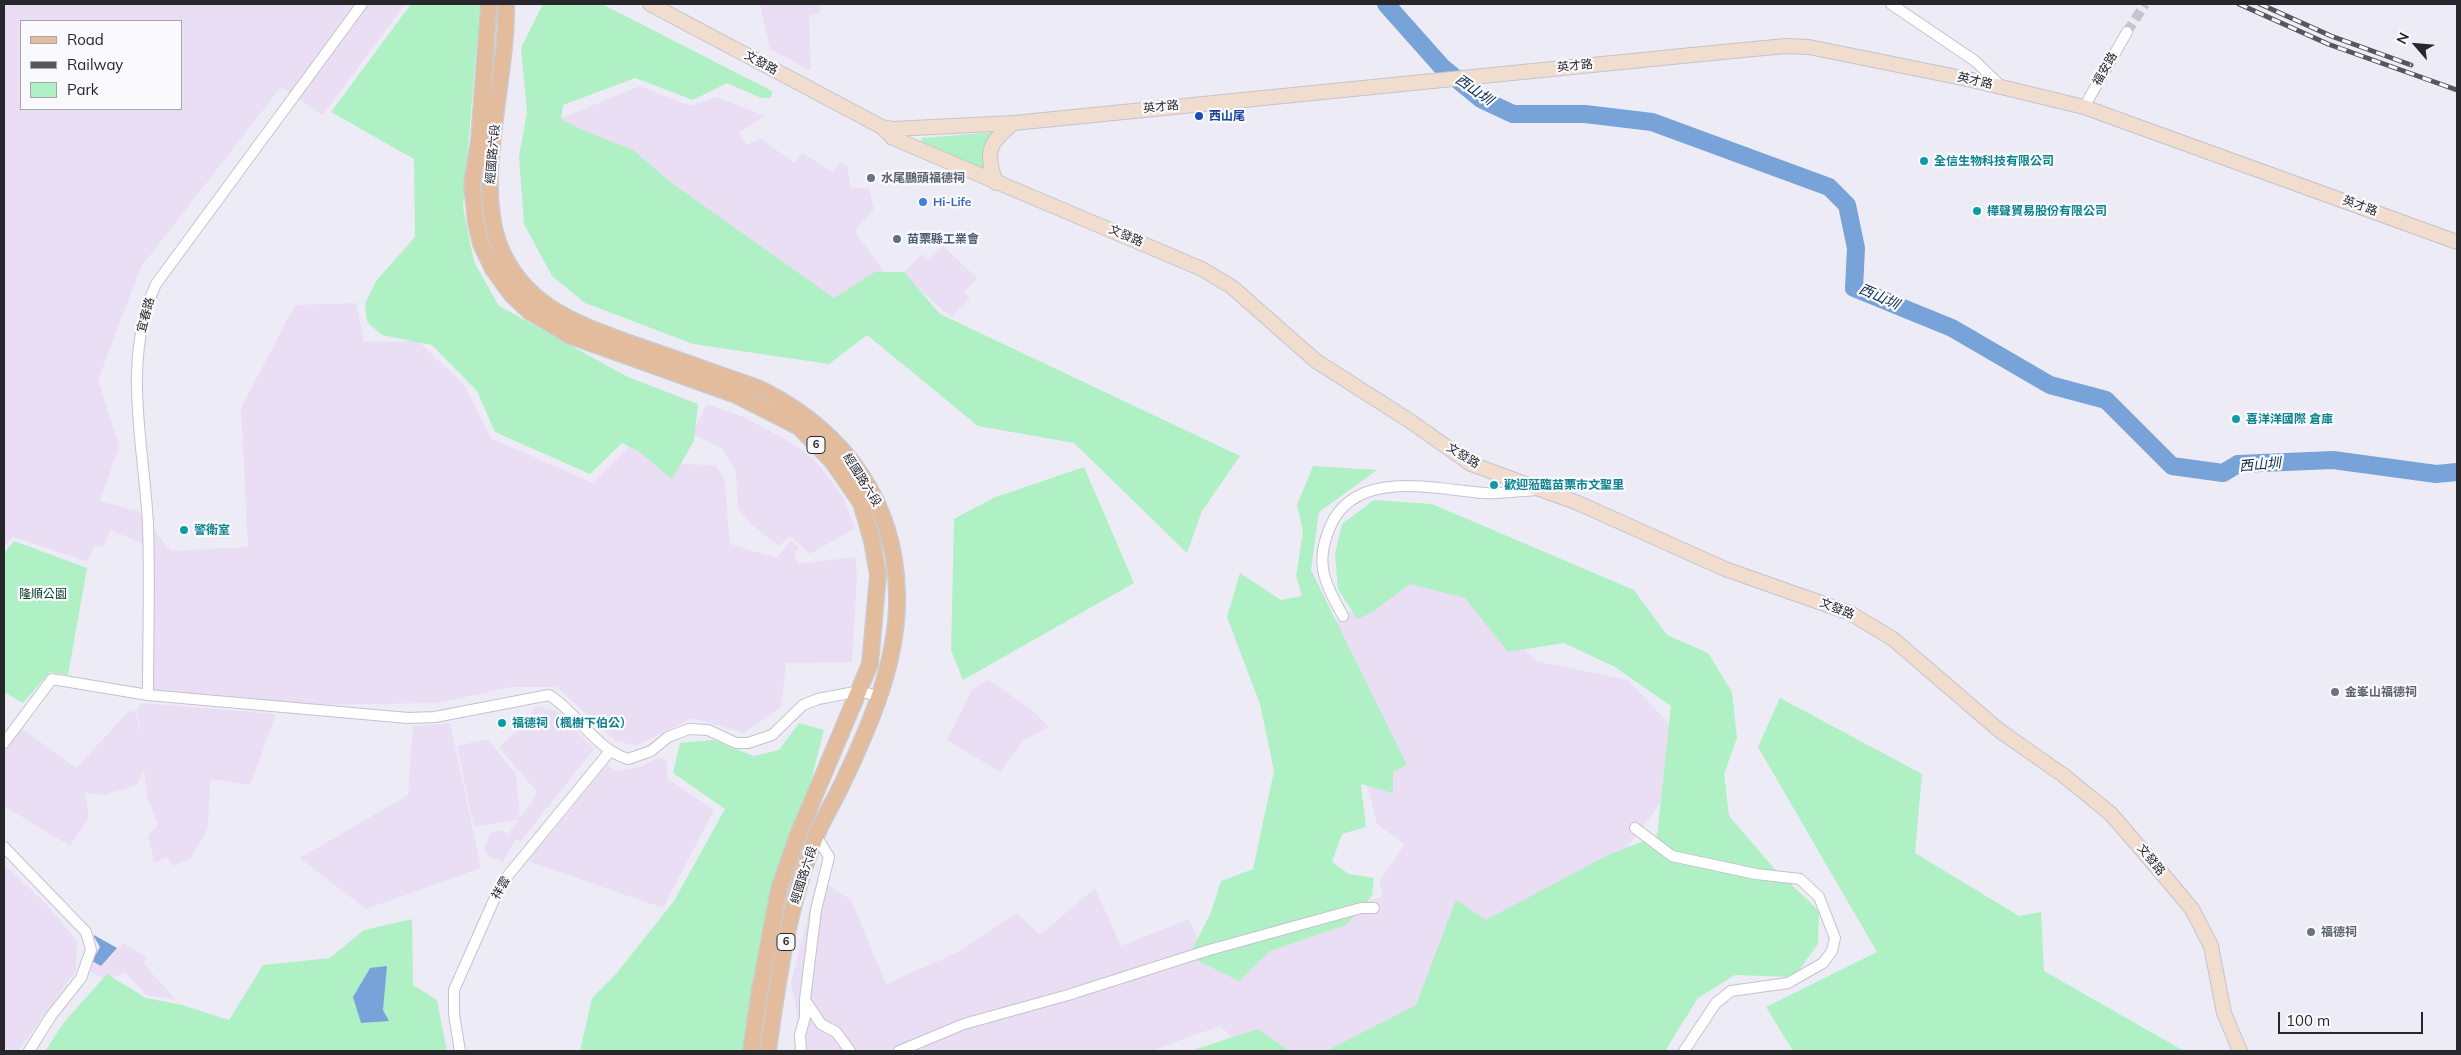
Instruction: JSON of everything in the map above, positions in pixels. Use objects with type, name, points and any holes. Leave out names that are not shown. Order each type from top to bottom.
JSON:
[{"type":"main road","name":"經國路六段","points":[[489,4],[479,140],[473,192],[476,223],[481,244],[493,269],[512,295],[530,312],[571,336],[728,392],[799,427],[832,461],[861,502],[872,542],[878,576],[870,664],[800,830],[779,889],[759,995],[752,1051]]},
{"type":"main road","name":"經國路六段","points":[[509,7],[489,190],[497,239],[516,279],[555,312],[590,328],[765,391],[813,422],[853,461],[877,498],[885,520],[897,590],[897,619],[880,697],[846,775],[816,836],[792,909],[778,982],[768,1051]]},
{"type":"main road","points":[[473,192],[489,190]]},
{"type":"main road","points":[[800,830],[816,836]]},
{"type":"street","name":"宜春路","points":[[148,695],[148,524],[136,381],[140,336],[147,303],[156,284],[362,4]]},
{"type":"street","name":"文發路","points":[[650,4],[882,127],[893,138],[996,183],[1202,268],[1232,287],[1316,361],[1410,421],[1471,464],[1543,489],[1651,534],[1725,569],[1832,606],[1870,624],[1893,638],[2000,731],[2064,774],[2120,822],[2192,909],[2212,946],[2224,1013],[2240,1051]]},
{"type":"street","points":[[1891,4],[1975,61],[2004,88]]},
{"type":"street","name":"福安路","points":[[2084,107],[2127,32]]},
{"type":"street","name":"英才路","points":[[882,127],[893,129],[1014,123],[1439,79],[1786,46],[1809,47],[2004,88],[2084,107],[2457,242]]},
{"type":"street","points":[[996,183],[989,155],[992,145],[1014,123]]},
{"type":"street","points":[[1343,616],[1326,584],[1321,564],[1323,543],[1336,513],[1357,495],[1384,486],[1427,487],[1487,493],[1543,489]]},
{"type":"street","points":[[4,743],[52,679],[148,695],[408,718],[435,717],[549,695],[560,702],[610,751],[628,759],[651,751],[668,737],[689,729],[699,728],[708,730],[736,742],[761,740],[772,735],[804,705],[818,699],[860,691],[880,697]]},
{"type":"street","name":"祥雲","points":[[460,1051],[454,1015],[454,990],[501,884],[610,751]]},
{"type":"street","points":[[1635,828],[1672,856],[1756,874],[1800,879],[1819,897],[1835,938],[1832,951],[1823,963],[1788,984],[1731,991],[1716,1003],[1684,1051]]},
{"type":"street","points":[[801,1051],[800,1035],[805,1017],[805,999],[816,910],[829,857],[816,836]]},
{"type":"street","points":[[4,847],[86,932],[91,950],[81,978],[51,1016],[29,1051]]},
{"type":"street","points":[[899,1051],[964,1024],[1068,995],[1209,950],[1361,908],[1374,908]]},
{"type":"street","points":[[805,999],[821,1024],[836,1032],[850,1051]]},
{"type":"shaded area","points":[[4,4],[405,4],[323,115],[281,87],[141,267],[98,380],[119,446],[100,501],[138,511],[171,551],[248,547],[241,408],[295,305],[356,303],[364,342],[418,341],[465,386],[491,438],[593,483],[638,437],[674,464],[715,465],[724,477],[730,544],[777,558],[791,541],[799,548],[794,555],[798,564],[855,557],[857,575],[852,662],[786,663],[781,707],[744,733],[692,718],[636,746],[614,740],[557,687],[511,687],[437,703],[292,705],[153,690],[151,547],[110,530],[104,547],[95,545],[88,562],[13,537],[4,547]]},
{"type":"shaded area","points":[[760,4],[821,4],[820,13],[809,16],[811,71],[770,49]]},
{"type":"shaded area","points":[[640,86],[690,106],[717,97],[765,116],[739,132],[747,145],[761,139],[795,163],[802,153],[833,172],[840,162],[847,166],[851,189],[869,188],[874,209],[855,231],[887,276],[836,304],[557,120]]},
{"type":"shaded area","points":[[943,246],[977,278],[964,292],[970,299],[951,317],[902,275],[922,254],[929,260]]},
{"type":"shaded area","points":[[707,404],[746,418],[790,442],[813,458],[842,495],[855,528],[810,554],[790,536],[779,546],[752,525],[738,509],[736,472],[722,449],[692,433]]},
{"type":"shaded area","points":[[1415,570],[1479,595],[1535,661],[1628,680],[1673,728],[1671,789],[1623,853],[1424,1020],[1360,1051],[1248,1051],[1220,1026],[1151,1051],[804,1051],[791,982],[818,878],[851,900],[886,984],[956,953],[1017,913],[1040,935],[1095,888],[1121,946],[1189,919],[1209,966],[1291,927],[1383,896],[1379,882],[1405,844],[1377,824],[1326,627]]},
{"type":"shaded area","points":[[989,680],[1033,711],[1049,727],[1023,741],[1000,772],[947,740],[972,690]]},
{"type":"shaded area","points":[[142,703],[276,714],[250,785],[210,779],[208,828],[191,858],[173,866],[167,857],[155,863],[148,836],[158,825],[147,796],[144,769],[137,785],[104,795],[85,793],[89,817],[70,846],[4,806],[4,750],[20,727],[76,768],[130,710],[136,712],[141,738],[137,708]]},
{"type":"shaded area","points":[[535,706],[557,711],[594,749],[520,842],[516,839],[503,862],[488,856],[484,848],[491,832],[500,830],[508,834],[519,819],[474,827],[457,746],[487,739],[516,774],[520,818],[533,801],[536,791],[499,747],[528,721]]},
{"type":"shaded area","points":[[450,723],[481,868],[366,909],[300,858],[408,795],[413,726]]},
{"type":"shaded area","points":[[659,757],[666,760],[668,779],[714,810],[663,908],[528,861],[607,765],[617,771],[640,767]]},
{"type":"shaded area","points":[[4,864],[50,908],[77,941],[76,971],[18,1051],[4,1051]]},
{"type":"shaded area","points":[[123,943],[146,957],[144,964],[176,1000],[146,995],[125,972],[108,980],[89,971],[92,961],[101,966]]},
{"type":"green space","points":[[411,4],[479,4],[480,6],[463,207],[474,262],[499,306],[628,377],[698,404],[694,441],[672,479],[638,451],[622,443],[590,474],[495,432],[477,391],[432,345],[382,335],[367,322],[365,304],[376,281],[415,237],[414,159],[331,112]]},
{"type":"green space","points":[[543,4],[602,4],[772,91],[771,98],[761,98],[727,83],[693,100],[635,78],[563,105],[561,119],[582,130],[633,150],[670,182],[834,298],[875,272],[904,272],[940,314],[1240,456],[1202,511],[1187,553],[1074,443],[978,426],[867,335],[829,364],[693,344],[585,303],[552,276],[524,224],[519,157],[527,112],[521,48]]},
{"type":"green space","points":[[997,132],[988,171],[922,144],[921,138]]},
{"type":"green space","points":[[1313,466],[1377,470],[1319,512],[1311,570],[1407,765],[1393,772],[1393,793],[1361,784],[1366,827],[1342,834],[1332,862],[1349,874],[1374,878],[1372,896],[1346,925],[1270,951],[1239,981],[1189,956],[1211,912],[1221,881],[1253,869],[1274,771],[1260,704],[1227,617],[1240,573],[1281,600],[1302,596],[1296,576],[1303,531],[1297,505]]},
{"type":"green space","points":[[1084,467],[1134,583],[963,680],[951,650],[954,519],[993,498]]},
{"type":"green space","points":[[1374,500],[1432,504],[1634,590],[1667,635],[1708,653],[1732,692],[1737,738],[1724,774],[1729,816],[1773,867],[1819,911],[1818,944],[1794,977],[1735,975],[1698,998],[1665,1051],[1326,1051],[1416,1005],[1456,900],[1486,920],[1608,855],[1657,836],[1671,706],[1615,667],[1564,643],[1508,652],[1465,598],[1410,584],[1371,613],[1357,619],[1338,589],[1335,554],[1342,524]]},
{"type":"green space","name":"隆順公園","points":[[14,541],[87,568],[68,675],[50,672],[23,703],[4,692],[4,553]]},
{"type":"green space","points":[[1780,698],[1922,774],[1915,853],[2019,916],[2041,912],[2044,971],[2184,1051],[1793,1051],[1766,1007],[1877,952],[1758,747]]},
{"type":"green space","points":[[799,723],[824,730],[742,1051],[580,1051],[592,998],[616,974],[674,901],[725,809],[673,773],[680,743],[713,740],[754,756],[779,750]]},
{"type":"green space","points":[[412,919],[413,985],[437,1000],[447,1051],[45,1051],[65,1021],[107,974],[146,998],[182,1005],[229,1020],[263,965],[330,958],[364,930]]},
{"type":"green space","points":[[1258,1029],[1289,1051],[1190,1051]]},
{"type":"water","points":[[94,935],[117,948],[101,966],[92,961],[100,947]]},
{"type":"water","points":[[387,966],[383,1010],[389,1021],[361,1023],[353,997],[370,968]]},
{"type":"waterway","name":"西山圳","points":[[1386,4],[1442,67],[1481,99],[1513,114],[1585,114],[1652,122],[1829,187],[1847,205],[1856,248],[1854,288],[1952,328],[2050,385],[2106,400],[2172,466],[2223,473],[2238,464],[2333,460],[2436,474],[2457,472]]},
{"type":"tunnel","points":[[2127,32],[2145,4]]},
{"type":"railway","points":[[2239,4],[2328,44],[2457,90]]},
{"type":"railway","points":[[2260,4],[2331,36],[2411,65]]},
{"type":"place","name":"西山尾","points":[[1199,116]]},
{"type":"place","name":"全信生物科技有限公司","points":[[1924,161]]},
{"type":"place","name":"水尾鵬頭福德祠","points":[[871,178]]},
{"type":"place","name":"Hi-Life","points":[[923,202]]},
{"type":"place","name":"樺聲貿易股份有限公司","points":[[1977,211]]},
{"type":"place","name":"苗栗縣工業會","points":[[897,239]]},
{"type":"place","name":"喜洋洋國際 倉庫","points":[[2236,419]]},
{"type":"place","name":"歡迎蒞臨苗栗市文聖里","points":[[1494,485]]},
{"type":"place","name":"警衛室","points":[[184,530]]},
{"type":"place","name":"金峯山福德祠","points":[[2335,692]]},
{"type":"place","name":"福德祠（楓樹下伯公）","points":[[502,723]]},
{"type":"place","name":"福德祠","points":[[2311,932]]}]
